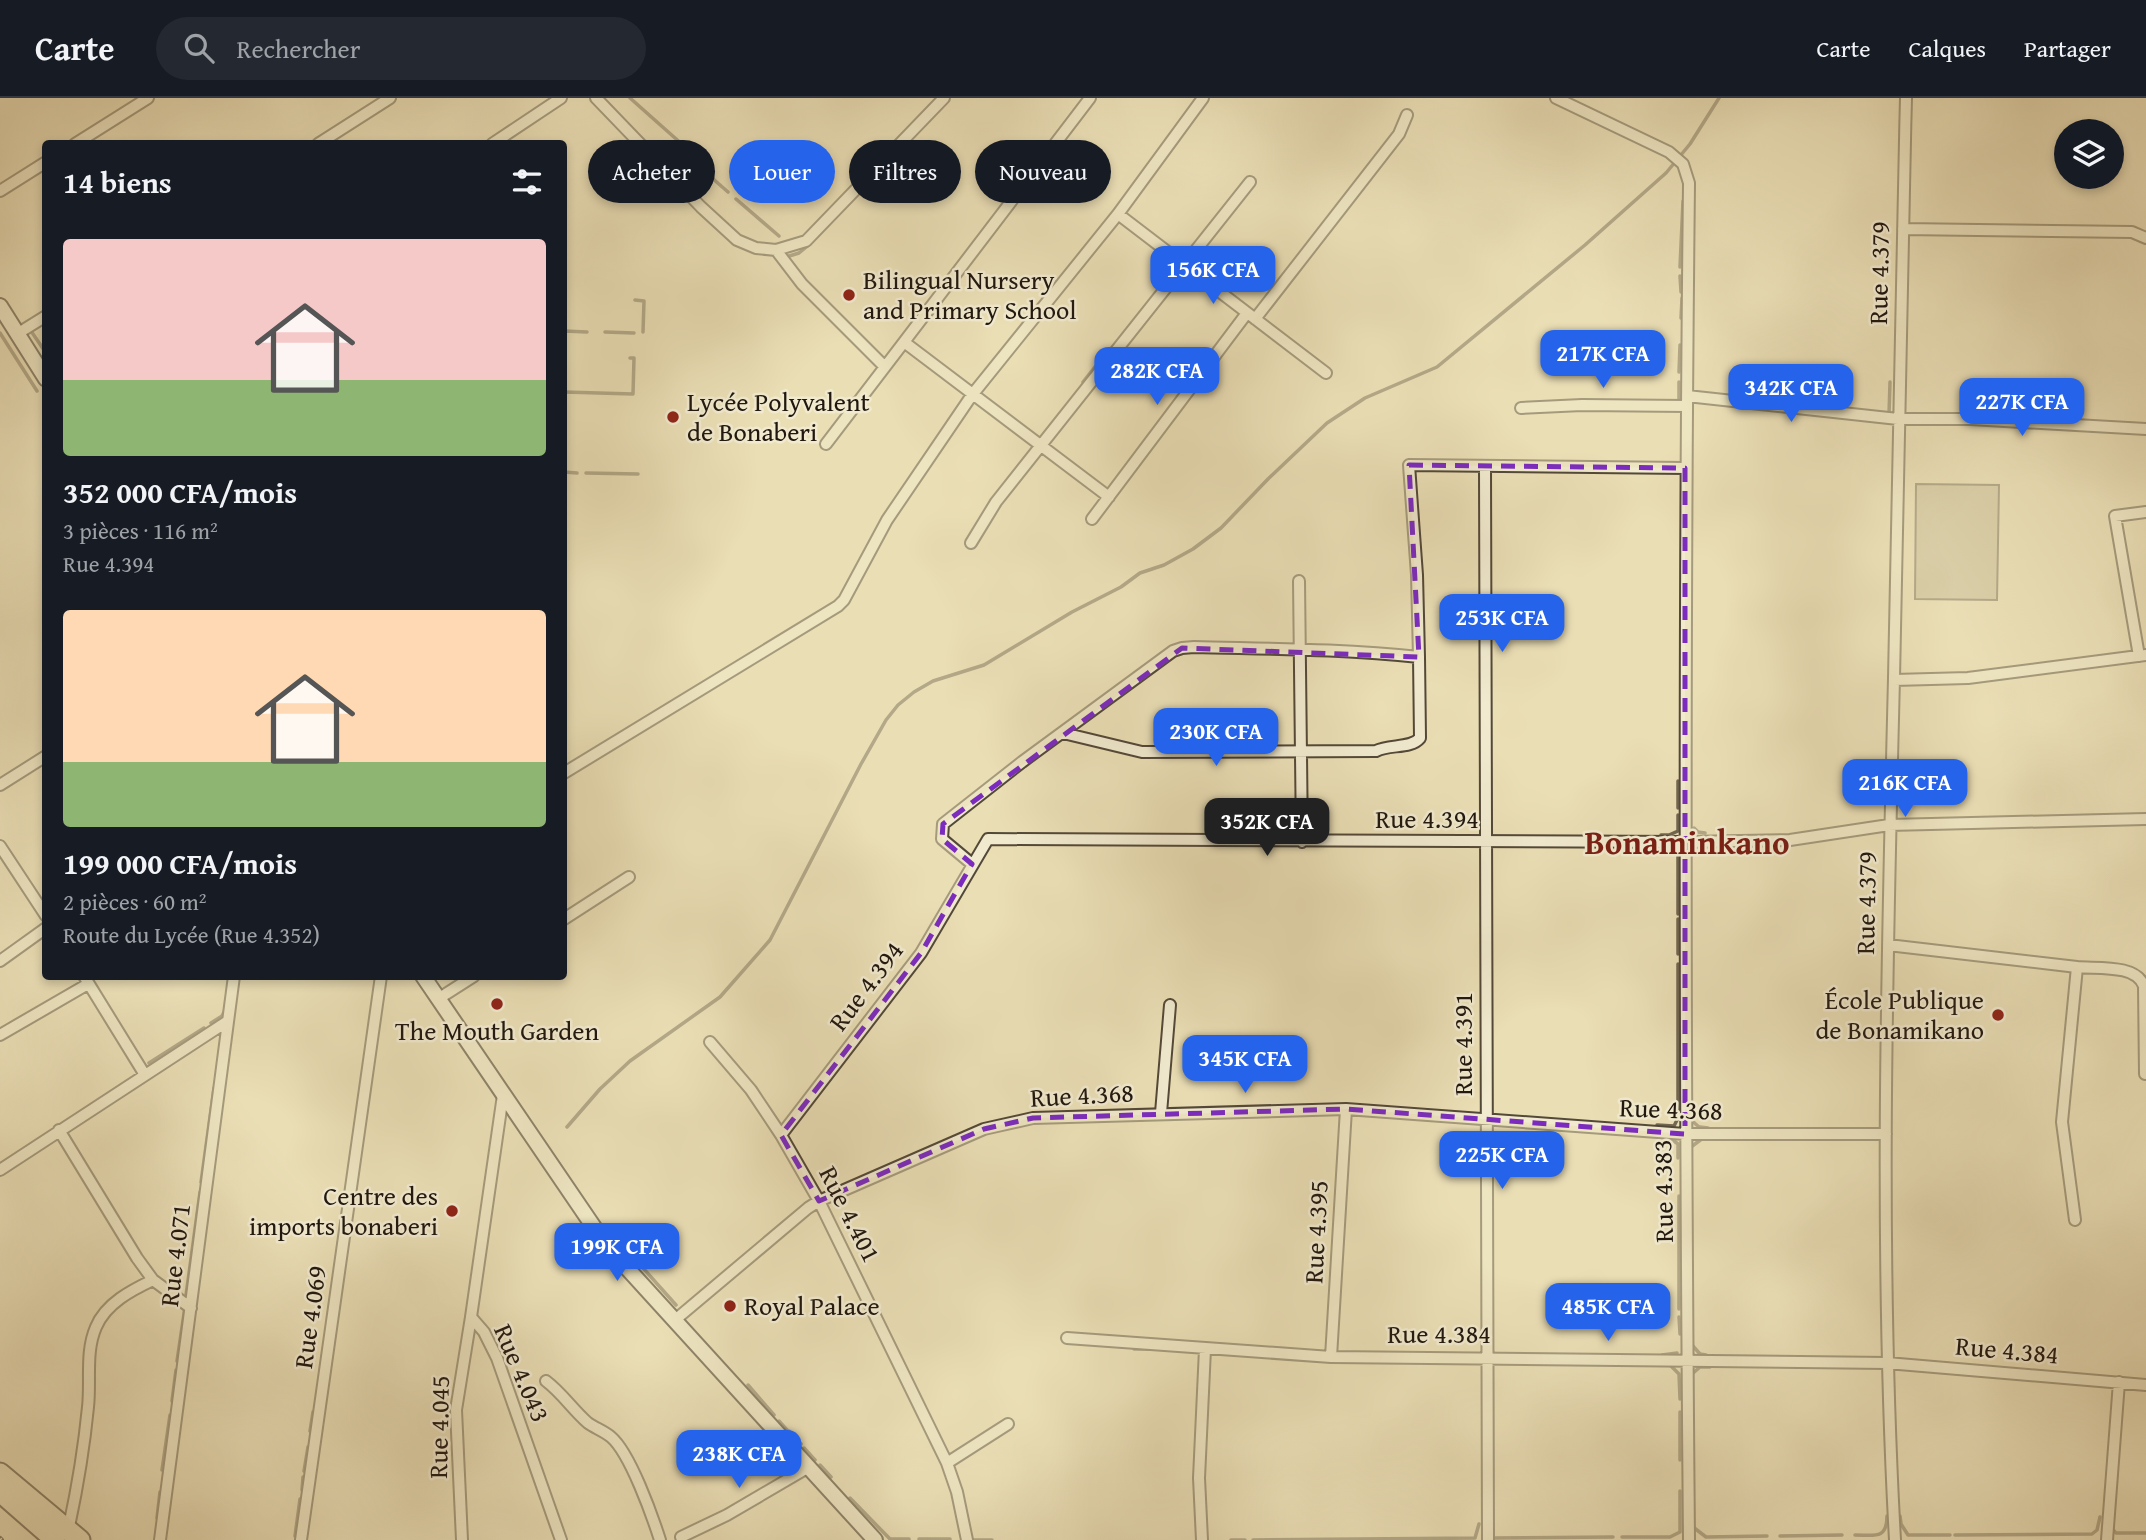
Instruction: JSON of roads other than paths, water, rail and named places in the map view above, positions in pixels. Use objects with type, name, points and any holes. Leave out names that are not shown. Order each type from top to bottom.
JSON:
[{"type":"highway","points":[[0,1473],[68,1537]]},
{"type":"highway","points":[[0,1492],[68,1537]]},
{"type":"main road","points":[[0,306],[42,373]]},
{"type":"main road","points":[[426,980],[607,1245],[875,1540]]},
{"type":"street","points":[[81,140],[148,98]]},
{"type":"street","points":[[324,140],[390,98]]},
{"type":"street","points":[[498,140],[561,98]]},
{"type":"street","points":[[596,98],[701,207],[737,240],[756,248],[776,250],[806,241],[944,98]]},
{"type":"street","points":[[827,444],[1090,98]]},
{"type":"street","points":[[567,771],[838,606],[848,593],[887,520],[972,395],[1118,214],[1203,98]]},
{"type":"street","name":"Rue 4.383","points":[[1556,98],[1669,152],[1683,163],[1689,183],[1685,468],[1685,1134],[1689,1540]]},
{"type":"street","name":"Rue 4.379","points":[[1895,1540],[1887,1363],[1886,1134],[1889,825],[1906,98]]},
{"type":"street","points":[[1092,519],[1251,316],[1399,134],[1407,115]]},
{"type":"street","points":[[0,191],[42,165]]},
{"type":"street","points":[[971,543],[996,502],[1250,182]]},
{"type":"street","points":[[1118,214],[1326,373]]},
{"type":"street","points":[[1903,229],[2132,232],[2146,238]]},
{"type":"street","points":[[776,250],[802,284],[885,367]]},
{"type":"street","points":[[18,334],[42,319]]},
{"type":"street","points":[[904,342],[1109,497]]},
{"type":"street","points":[[1521,408],[1686,401],[1898,419],[1970,419],[2146,429]]},
{"type":"street","points":[[1063,733],[1142,752],[1376,751],[1385,746],[1417,742],[1420,738],[1418,575],[1409,464],[1685,468]]},
{"type":"street","name":"Rue 4.391","points":[[1485,467],[1488,1540]]},
{"type":"street","points":[[1894,680],[1968,678],[2142,656],[2115,516],[2146,512]]},
{"type":"street","points":[[1298,582],[1302,842]]},
{"type":"street","points":[[972,864],[942,839],[943,824],[1173,651],[1182,648],[1300,649],[1366,651],[1419,657]]},
{"type":"street","points":[[0,785],[42,759]]},
{"type":"street","name":"Rue 4.394","points":[[781,1135],[921,953],[988,839],[1687,842],[1790,840],[1889,825],[2146,819]]},
{"type":"street","points":[[0,846],[5,863],[42,911]]},
{"type":"street","points":[[567,917],[629,877]]},
{"type":"street","points":[[0,961],[42,931]]},
{"type":"street","points":[[1888,946],[2133,972],[2141,977],[2144,986],[2145,1074]]},
{"type":"street","points":[[2075,1220],[2062,1122],[2077,967]]},
{"type":"street","points":[[0,1035],[86,980],[145,1075]]},
{"type":"street","name":"Rue 4.071","points":[[160,1540],[233,980]]},
{"type":"street","name":"Rue 4.069","points":[[301,1540],[380,980]]},
{"type":"street","points":[[439,999],[468,980]]},
{"type":"street","points":[[1161,1113],[1170,1005]]},
{"type":"street","points":[[0,1170],[228,1021]]},
{"type":"street","name":"Rue 4.401","points":[[710,1042],[751,1090],[820,1200],[947,1463],[967,1540]]},
{"type":"street","name":"Rue 4.043","points":[[503,1095],[471,1317],[484,1332],[496,1358],[561,1540]]},
{"type":"street","name":"Rue 4.368","points":[[675,1320],[820,1200],[984,1129],[1033,1118],[1346,1109],[1685,1134],[1886,1134]]},
{"type":"street","name":"Rue 4.395","points":[[1331,1357],[1346,1109]]},
{"type":"street","points":[[59,1130],[153,1280],[191,1308]]},
{"type":"street","points":[[68,1537],[88,1406],[90,1348],[96,1326],[107,1309],[130,1291],[153,1280]]},
{"type":"street","name":"Rue 4.045","points":[[462,1540],[456,1410],[471,1317]]},
{"type":"street","name":"Rue 4.384","points":[[1067,1338],[1331,1357],[1887,1363],[2146,1385]]},
{"type":"street","points":[[1202,1540],[1199,1478],[1205,1349]]},
{"type":"street","points":[[545,1381],[559,1391],[588,1423],[612,1438],[621,1449],[649,1508],[660,1540]]},
{"type":"street","points":[[2107,1540],[2119,1382]]},
{"type":"street","points":[[947,1463],[1008,1424]]},
{"type":"street","points":[[681,1537],[727,1515],[809,1468]]},
{"type":"waterway","points":[[630,98],[677,140]]},
{"type":"waterway","points":[[567,1127],[600,1089],[630,1061],[720,997],[770,940],[861,764],[886,720],[898,705],[933,681],[984,665],[1072,612],[1121,587],[1140,573],[1164,565],[1193,549],[1221,528],[1327,423],[1365,398],[1437,367],[1585,245],[1666,173],[1690,144],[1719,98]]},
{"type":"waterway","points":[[715,181],[728,192]]},
{"type":"waterway","points":[[1680,267],[1683,201]]},
{"type":"waterway","points":[[741,203],[779,236]]},
{"type":"waterway","points":[[786,257],[799,253],[810,244]]},
{"type":"waterway","points":[[1680,276],[1681,292]]},
{"type":"waterway","points":[[1681,318],[1682,298]]},
{"type":"waterway","points":[[635,300],[644,301],[643,332]]},
{"type":"waterway","points":[[31,331],[42,347]]},
{"type":"waterway","points":[[567,331],[587,332]]},
{"type":"waterway","points":[[605,332],[634,333]]},
{"type":"waterway","points":[[0,333],[37,391]]},
{"type":"waterway","points":[[1679,372],[1680,345]]},
{"type":"waterway","points":[[567,392],[633,394],[634,358],[630,358]]},
{"type":"waterway","points":[[1083,382],[1102,358]]},
{"type":"waterway","points":[[1679,382],[1679,400]]},
{"type":"waterway","points":[[1889,414],[1890,382]]},
{"type":"waterway","points":[[567,472],[577,473]]},
{"type":"waterway","points":[[586,473],[638,474]]},
{"type":"waterway","points":[[1678,781],[1678,808]]},
{"type":"waterway","points":[[1661,835],[1678,831],[1678,815]]},
{"type":"waterway","points":[[1694,828],[1705,833]]},
{"type":"waterway","points":[[1678,853],[1678,914]]},
{"type":"waterway","points":[[1678,919],[1678,954]]},
{"type":"waterway","points":[[1678,964],[1678,1111]]},
{"type":"waterway","points":[[211,1023],[222,1016],[225,1010]]},
{"type":"waterway","points":[[149,1063],[204,1028]]},
{"type":"waterway","points":[[201,1182],[214,1088]]},
{"type":"waterway","points":[[1657,1125],[1674,1126],[1678,1118]]},
{"type":"waterway","points":[[1690,1119],[1699,1127]]},
{"type":"waterway","points":[[1700,1127],[1708,1128]]},
{"type":"waterway","points":[[1669,1137],[1678,1144],[1678,1158]]},
{"type":"waterway","points":[[1691,1147],[1703,1138]]},
{"type":"waterway","points":[[186,1295],[200,1192]]},
{"type":"waterway","points":[[1679,1196],[1679,1309]]},
{"type":"waterway","points":[[618,1240],[676,1305]]},
{"type":"waterway","points":[[177,1361],[185,1307]]},
{"type":"waterway","points":[[1679,1317],[1680,1334]]},
{"type":"waterway","points":[[1692,1345],[1700,1354],[1706,1355]]},
{"type":"waterway","points":[[1134,1349],[1153,1349]]},
{"type":"waterway","points":[[1662,1355],[1677,1353]]},
{"type":"waterway","points":[[1670,1365],[1679,1374],[1680,1399]]},
{"type":"waterway","points":[[1692,1374],[1700,1367],[1710,1367]]},
{"type":"waterway","points":[[172,1401],[176,1370]]},
{"type":"waterway","points":[[748,1385],[774,1415]]},
{"type":"waterway","points":[[310,1431],[313,1412]]},
{"type":"waterway","points":[[1680,1412],[1680,1460]]},
{"type":"waterway","points":[[162,1470],[170,1415]]},
{"type":"waterway","points":[[779,1421],[787,1430]]},
{"type":"waterway","points":[[789,1431],[801,1444]]},
{"type":"waterway","points":[[304,1471],[308,1447]]},
{"type":"waterway","points":[[804,1448],[815,1460]]},
{"type":"waterway","points":[[820,1465],[831,1477]]},
{"type":"waterway","points":[[302,1490],[303,1477]]},
{"type":"waterway","points":[[1622,1537],[1670,1537],[1680,1532],[1680,1491]]},
{"type":"waterway","points":[[157,1518],[160,1492]]},
{"type":"waterway","points":[[850,1498],[890,1539],[909,1539]]},
{"type":"waterway","points":[[295,1536],[300,1499]]},
{"type":"waterway","points":[[1855,1535],[1882,1533],[1887,1516]]},
{"type":"waterway","points":[[1900,1516],[1901,1524],[1908,1535],[1950,1535]]},
{"type":"waterway","points":[[1955,1535],[2092,1534],[2097,1530],[2100,1517]]},
{"type":"waterway","points":[[1253,1540],[1475,1538],[1479,1524]]},
{"type":"waterway","points":[[1693,1527],[1706,1537],[1767,1536]]},
{"type":"waterway","points":[[2111,1527],[2116,1533],[2146,1533]]},
{"type":"waterway","points":[[1780,1536],[1842,1535]]},
{"type":"waterway","points":[[1493,1538],[1613,1537]]},
{"type":"waterway","points":[[919,1539],[950,1539]]},
{"type":"waterway","points":[[970,1540],[992,1540]]},
{"type":"waterway","points":[[1231,1540],[1245,1540]]},
{"type":"place","name":"Bilingual Nursery and Primary School","points":[[849,295]]},
{"type":"place","name":"Lycée Polyvalent de Bonaberi","points":[[673,417]]},
{"type":"place","name":"The Mouth Garden","points":[[497,1004]]},
{"type":"place","name":"École Publique de Bonamikano","points":[[1998,1015]]},
{"type":"place","name":"Centre des imports bonaberi","points":[[452,1211]]},
{"type":"place","name":"Royal Palace","points":[[730,1306]]},
{"type":"district","name":"Bonaminkano","points":[[1687,842]]}]
